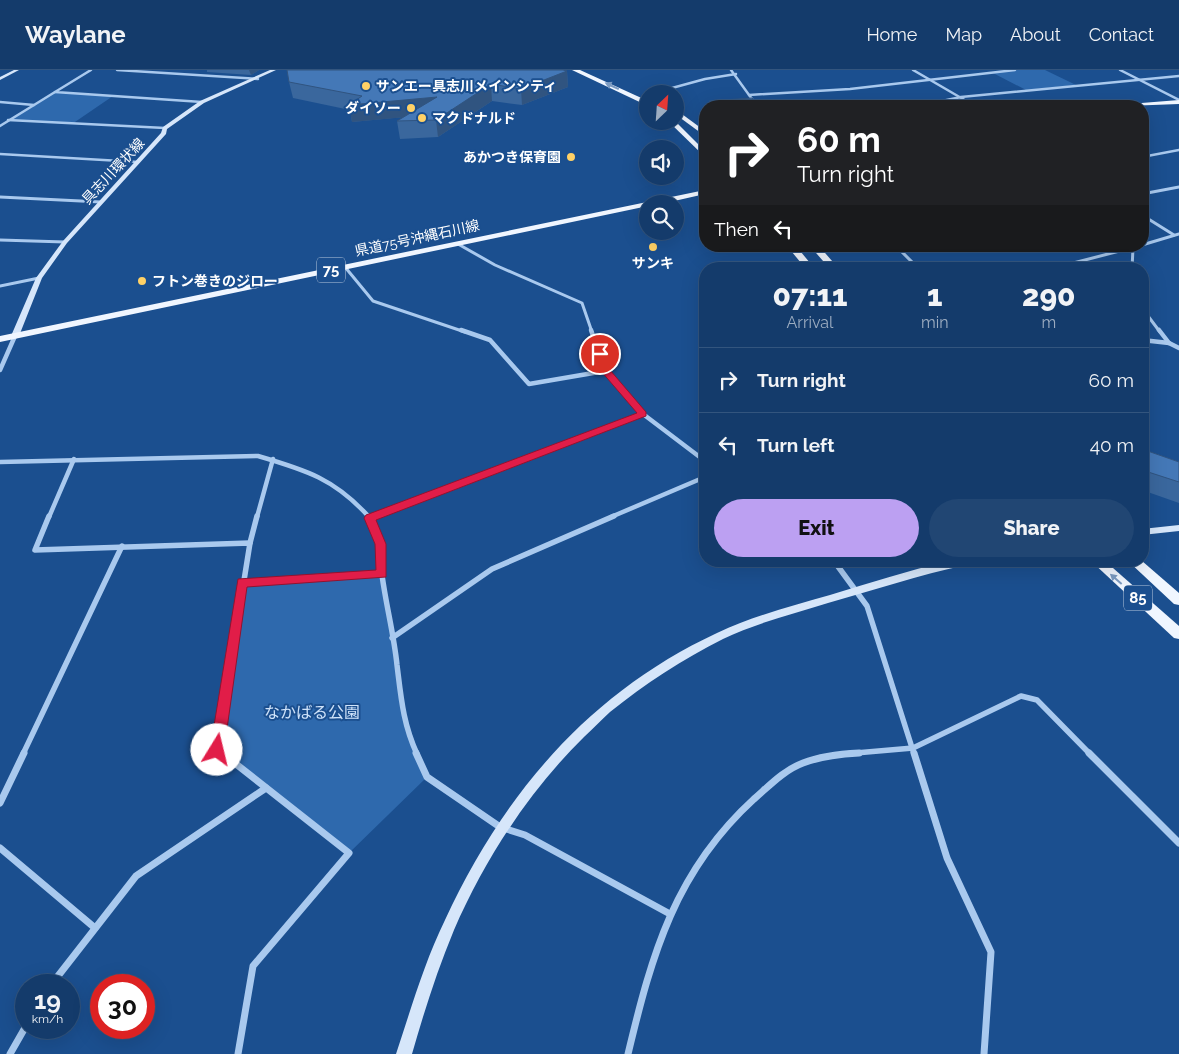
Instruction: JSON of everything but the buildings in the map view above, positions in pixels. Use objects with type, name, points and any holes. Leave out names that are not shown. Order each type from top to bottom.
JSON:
[{"type":"main road","points":[[0,80],[17,70]]},
{"type":"main road","name":"具志川環状線","points":[[15,336],[39,278],[65,242],[164,133],[165,128],[202,102],[258,79],[274,70]]},
{"type":"main road","points":[[575,70],[639,99]]},
{"type":"main road","points":[[624,83],[639,90]]},
{"type":"main road","points":[[1149,104],[1179,101]]},
{"type":"main road","points":[[684,118],[699,129]]},
{"type":"main road","points":[[680,130],[699,149]]},
{"type":"main road","name":"県道75号沖縄石川線","points":[[684,196],[699,193]]},
{"type":"main road","name":"県道75号沖縄石川線","points":[[15,336],[639,206]]},
{"type":"main road","points":[[795,252],[805,262]]},
{"type":"main road","points":[[820,252],[829,262]]},
{"type":"main road","name":"75","points":[[0,339],[15,336]]},
{"type":"main road","points":[[1149,531],[1179,528]]},
{"type":"main road","points":[[404,1054],[417,1005],[439,946],[482,857],[500,827],[568,744],[602,710],[638,682],[720,636],[759,620],[944,567]]},
{"type":"main road","name":"85","points":[[1103,567],[1179,634]]},
{"type":"main road","name":"85","points":[[1141,567],[1179,600]]},
{"type":"street","points":[[0,126],[91,70]]},
{"type":"street","points":[[117,70],[258,79]]},
{"type":"street","points":[[731,70],[736,74],[753,100]]},
{"type":"street","points":[[913,70],[966,100]]},
{"type":"street","points":[[749,95],[850,89],[1015,70]]},
{"type":"street","points":[[1120,70],[1179,101]]},
{"type":"street","points":[[682,85],[736,74]]},
{"type":"street","points":[[947,100],[1137,78],[1179,76]]},
{"type":"street","points":[[55,92],[202,102]]},
{"type":"street","points":[[0,102],[34,104]]},
{"type":"street","points":[[8,120],[165,128]]},
{"type":"street","points":[[1149,156],[1179,150]]},
{"type":"street","points":[[0,154],[138,162]]},
{"type":"street","points":[[1149,193],[1179,187]]},
{"type":"street","points":[[0,197],[101,202]]},
{"type":"street","points":[[1149,219],[1174,235]]},
{"type":"street","points":[[1149,243],[1179,234]]},
{"type":"street","points":[[0,240],[65,242]]},
{"type":"street","points":[[458,244],[495,265],[582,303],[605,371],[643,414],[699,456]]},
{"type":"street","points":[[902,252],[912,262]]},
{"type":"street","points":[[1077,262],[1116,252]]},
{"type":"street","points":[[345,267],[373,301],[490,340],[530,384],[605,371]]},
{"type":"street","points":[[0,286],[39,278]]},
{"type":"street","points":[[1149,317],[1169,343]]},
{"type":"street","points":[[0,370],[15,336]]},
{"type":"street","points":[[1149,341],[1169,343],[1179,348]]},
{"type":"street","points":[[370,518],[643,414]]},
{"type":"street","points":[[0,462],[258,456],[273,459],[326,481],[352,497],[370,518],[380,544],[382,574],[399,697],[409,737],[427,777],[500,827],[524,835],[670,914]]},
{"type":"street","points":[[74,459],[35,550],[250,543]]},
{"type":"street","points":[[238,1054],[253,966],[349,853],[217,750],[242,582],[250,543],[273,459]]},
{"type":"street","points":[[392,638],[492,569],[699,480]]},
{"type":"street","points":[[0,803],[122,546]]},
{"type":"street","points":[[839,567],[867,606],[947,858],[991,952],[984,1054]]},
{"type":"street","points":[[242,582],[382,574]]},
{"type":"street","points":[[628,1054],[646,979],[670,914],[698,862],[736,816],[777,779],[802,763],[831,755],[913,748],[1021,696],[1037,700],[1179,843]]},
{"type":"street","points":[[59,974],[136,876],[266,788]]},
{"type":"street","points":[[0,848],[95,928]]},
{"type":"street","points":[[10,1054],[19,1039]]},
{"type":"green space","points":[[1015,70],[1045,70],[1076,85],[1026,90],[993,73]]},
{"type":"green space","points":[[55,92],[113,96],[72,124],[8,120]]},
{"type":"green space","name":"なかばる公園","points":[[382,574],[397,665],[399,697],[427,777],[349,853],[217,750],[242,583]]},
{"type":"place","name":"サンエー具志川メインシティ","points":[[366,86]]},
{"type":"place","name":"ダイソー","points":[[411,108]]},
{"type":"place","name":"マクドナルド","points":[[422,118]]},
{"type":"place","name":"あかつき保育園","points":[[571,157]]},
{"type":"place","name":"サンキ","points":[[653,247]]},
{"type":"place","name":"フトン巻きのジロー","points":[[142,281]]},
{"type":"route","points":[[217,750],[242,582],[382,574],[380,544],[370,518],[643,414],[626,392],[605,371],[600,354]]}]
